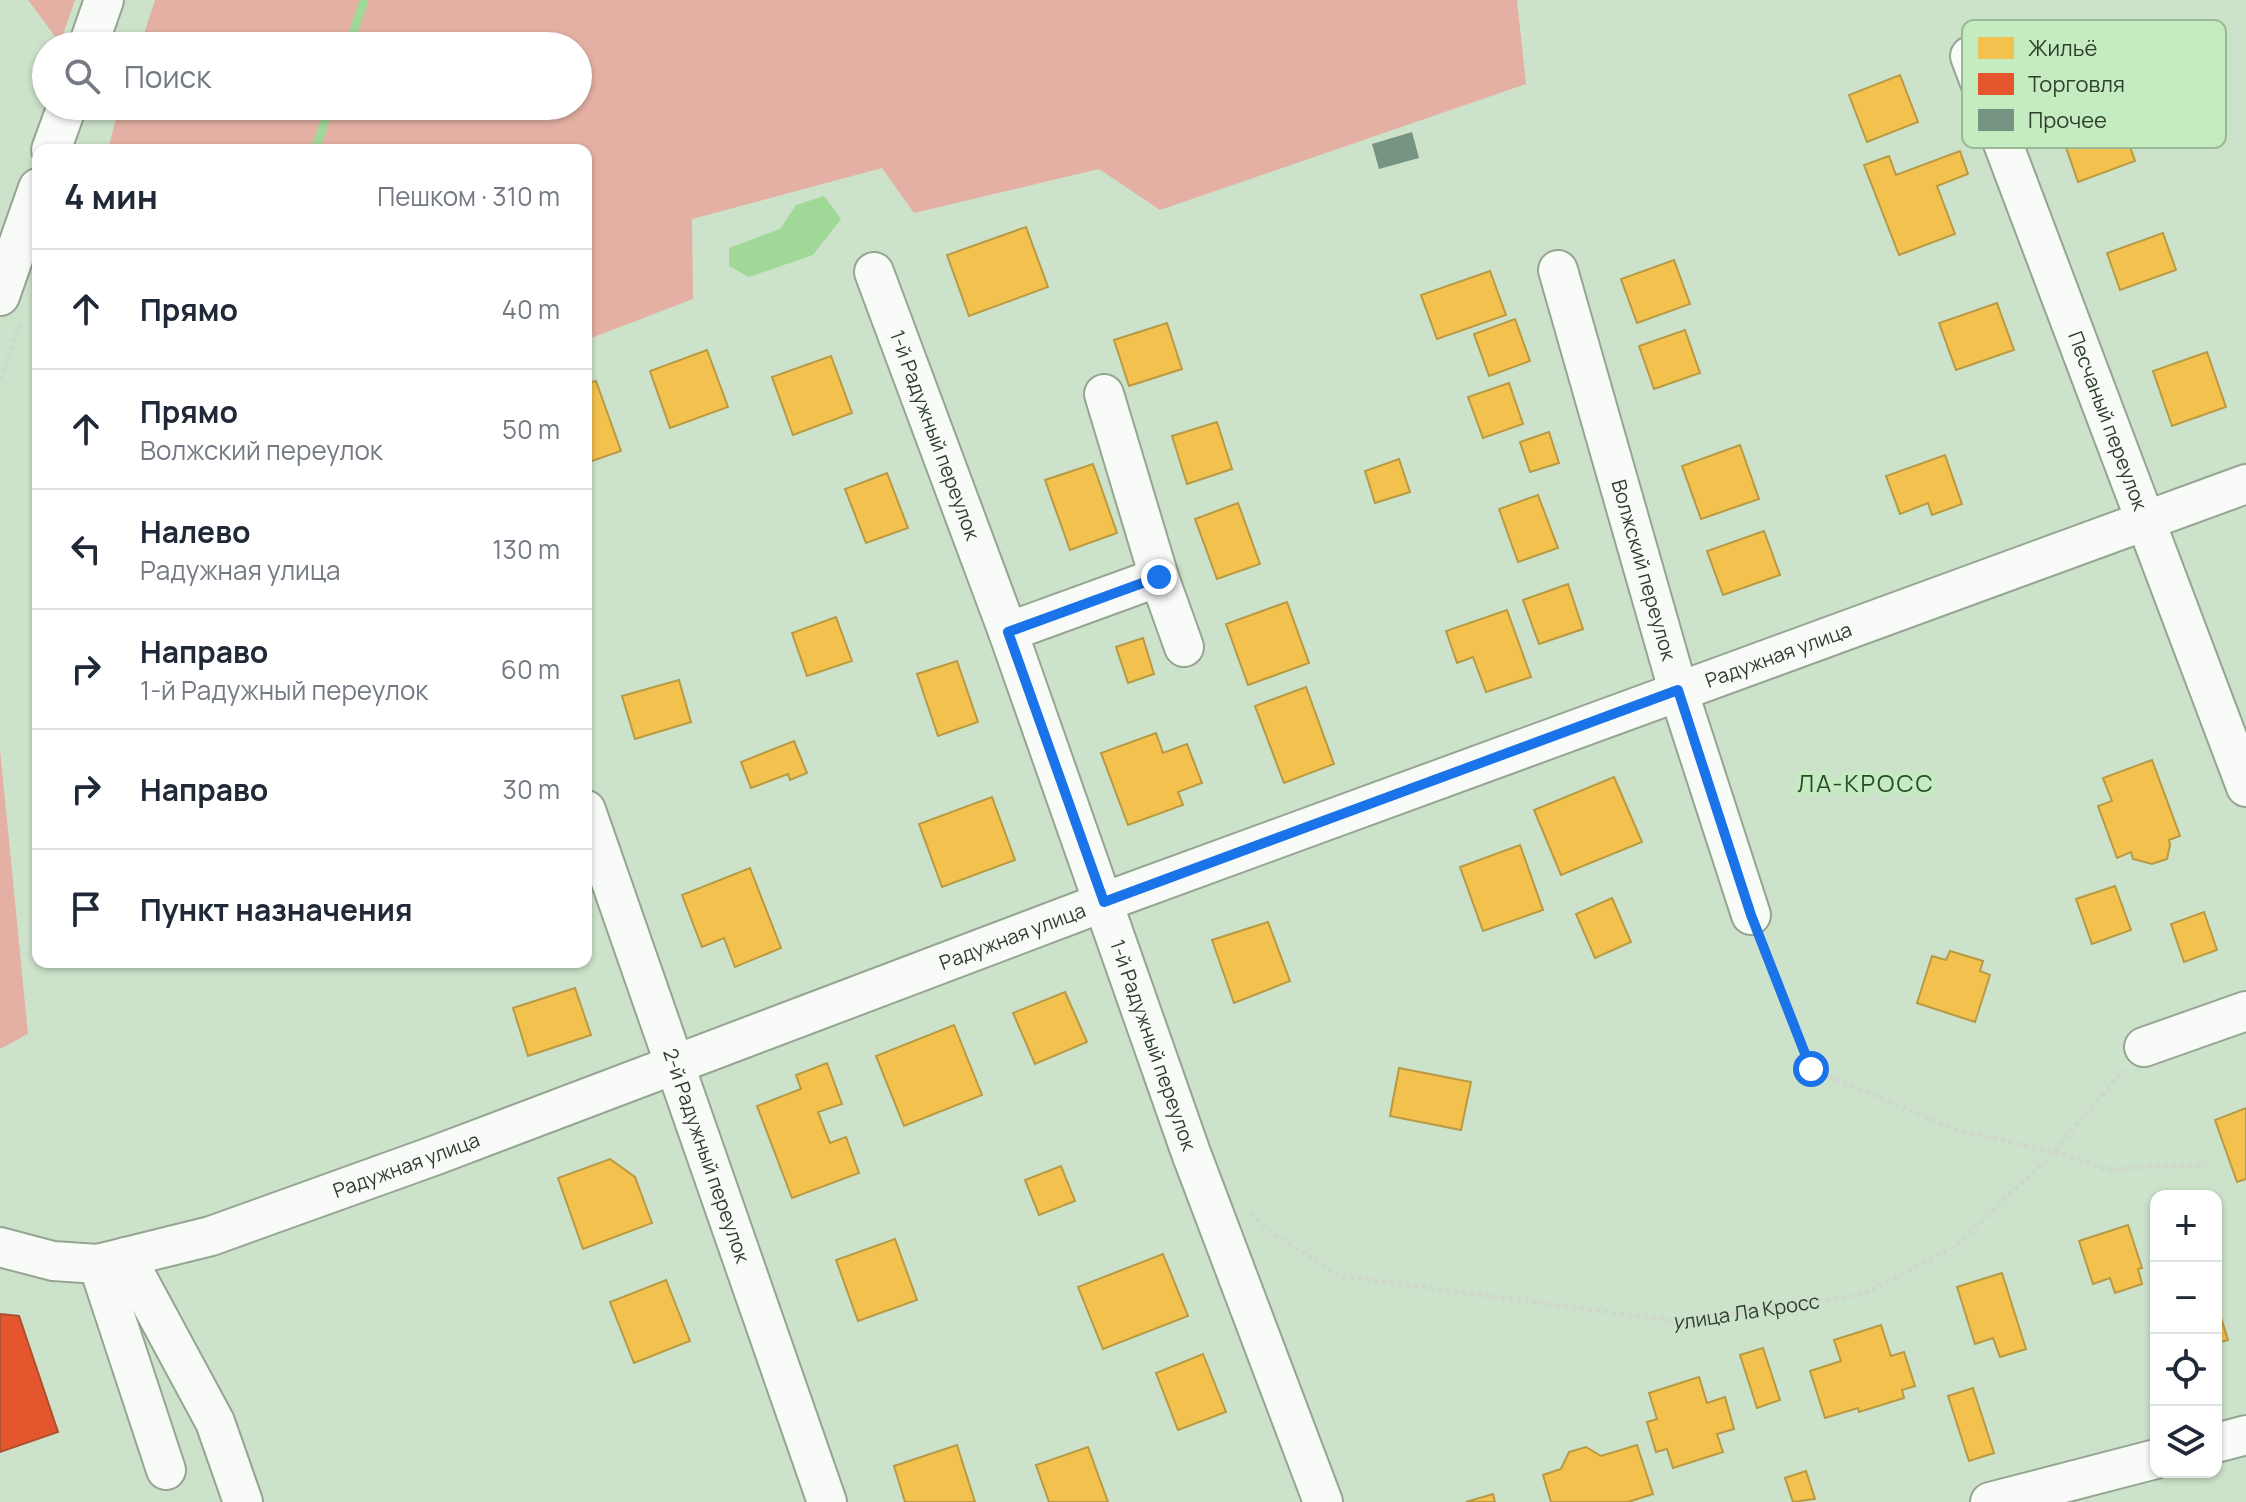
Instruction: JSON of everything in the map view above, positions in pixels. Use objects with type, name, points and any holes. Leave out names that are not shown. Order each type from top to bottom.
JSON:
[{"type":"street","points":[[93,32],[104,0]]},
{"type":"street","points":[[53,144],[62,120]]},
{"type":"street","name":"Песчаный переулок","points":[[2005,148],[2246,787]]},
{"type":"street","points":[[0,296],[32,205]]},
{"type":"street","name":"Волжский переулок","points":[[1558,270],[1678,690],[1751,915]]},
{"type":"street","name":"1-й Радужный переулок","points":[[874,272],[1008,632],[1191,1153],[1323,1502]]},
{"type":"street","points":[[1104,394],[1159,577],[1184,647]]},
{"type":"street","name":"Радужная улица","points":[[0,1247],[53,1261],[112,1261],[211,1236],[673,1066],[1104,902],[2246,484]]},
{"type":"street","points":[[1008,632],[1159,577]]},
{"type":"street","name":"2-й Радужный переулок","points":[[592,828],[827,1502]]},
{"type":"street","points":[[2144,1047],[2246,1011]]},
{"type":"street","points":[[112,1261],[166,1470]]},
{"type":"street","points":[[112,1261],[215,1422],[243,1502]]},
{"type":"street","points":[[2222,1441],[2246,1435]]},
{"type":"street","points":[[1990,1502],[2150,1461]]},
{"type":"path","points":[[1751,915],[1811,1069],[1957,1130],[2054,1152],[2105,1169],[2207,1165]]},
{"type":"path","name":"улица Ла Кросс","points":[[1244,1206],[1265,1228],[1340,1276],[1683,1322],[1863,1294],[1956,1246],[2054,1152],[2144,1047]]},
{"type":"shaded area","points":[[28,0],[75,0],[64,32],[52,32]]},
{"type":"shaded area","points":[[155,0],[1517,0],[1526,84],[1160,210],[1099,169],[914,213],[882,168],[692,219],[693,299],[592,338],[592,144],[110,144],[116,120],[592,120],[592,32],[145,32]]},
{"type":"shaded area","points":[[824,196],[841,219],[813,255],[749,277],[729,266],[729,248],[780,229],[796,205]]},
{"type":"shaded area","points":[[0,749],[28,1034],[0,1049]]},
{"type":"building: Жильё","points":[[1900,75],[1918,122],[1867,142],[1849,95]]},
{"type":"building: Жильё","points":[[2066,148],[2130,148],[2135,161],[2078,182]]},
{"type":"building: Жильё","points":[[1960,151],[1968,174],[1937,186],[1955,234],[1899,255],[1864,165],[1889,156],[1896,175]]},
{"type":"building: Жильё","points":[[1026,227],[1048,287],[969,316],[947,255]]},
{"type":"building: Жильё","points":[[2163,233],[2176,270],[2120,290],[2107,253]]},
{"type":"building: Жильё","points":[[1674,260],[1690,304],[1637,323],[1621,279]]},
{"type":"building: Жильё","points":[[1490,271],[1506,315],[1437,339],[1421,295]]},
{"type":"building: Жильё","points":[[1997,303],[2014,350],[1956,370],[1939,323]]},
{"type":"building: Жильё","points":[[1515,319],[1530,361],[1489,376],[1474,334]]},
{"type":"building: Жильё","points":[[1167,323],[1182,369],[1129,386],[1114,340]]},
{"type":"building: Жильё","points":[[1685,330],[1700,373],[1654,389],[1639,346]]},
{"type":"building: Жильё","points":[[707,350],[728,407],[670,428],[650,371]]},
{"type":"building: Жильё","points":[[2207,352],[2226,407],[2172,426],[2153,371]]},
{"type":"building: Жильё","points":[[831,356],[852,413],[793,435],[772,377]]},
{"type":"building: Жильё","points":[[596,381],[621,451],[592,461],[592,382]]},
{"type":"building: Жильё","points":[[1509,383],[1523,424],[1483,438],[1468,397]]},
{"type":"building: Жильё","points":[[1217,422],[1232,469],[1187,484],[1172,436]]},
{"type":"building: Жильё","points":[[1549,432],[1559,463],[1530,472],[1520,442]]},
{"type":"building: Жильё","points":[[1740,445],[1759,499],[1701,519],[1682,466]]},
{"type":"building: Жильё","points":[[1945,455],[1962,504],[1932,515],[1928,503],[1900,514],[1886,476]]},
{"type":"building: Жильё","points":[[1399,459],[1410,492],[1375,503],[1365,471]]},
{"type":"building: Жильё","points":[[1093,464],[1117,533],[1070,550],[1045,480]]},
{"type":"building: Жильё","points":[[887,473],[908,528],[866,543],[845,489]]},
{"type":"building: Жильё","points":[[1538,495],[1558,548],[1518,562],[1499,509]]},
{"type":"building: Жильё","points":[[1238,503],[1260,564],[1217,579],[1195,519]]},
{"type":"building: Жильё","points":[[1764,531],[1780,575],[1723,595],[1707,551]]},
{"type":"building: Жильё","points":[[1568,584],[1583,629],[1539,644],[1523,600]]},
{"type":"building: Жильё","points":[[1287,602],[1309,663],[1248,685],[1226,624]]},
{"type":"building: Жильё","points":[[1507,610],[1531,677],[1486,692],[1473,657],[1457,663],[1446,631]]},
{"type":"building: Жильё","points":[[836,617],[852,661],[807,676],[792,633]]},
{"type":"building: Жильё","points":[[1143,638],[1154,674],[1128,683],[1116,647]]},
{"type":"building: Жильё","points":[[957,661],[978,722],[938,736],[917,674]]},
{"type":"building: Жильё","points":[[679,680],[691,722],[635,739],[622,696]]},
{"type":"building: Жильё","points":[[1306,687],[1334,764],[1284,783],[1255,706]]},
{"type":"building: Жильё","points":[[1156,733],[1163,753],[1187,744],[1202,783],[1178,792],[1183,805],[1128,825],[1101,753]]},
{"type":"building: Жильё","points":[[794,741],[807,773],[790,780],[788,774],[751,788],[741,762]]},
{"type":"building: Жильё","points":[[2152,760],[2180,836],[2169,840],[2167,859],[2152,864],[2133,859],[2131,852],[2117,858],[2098,806],[2112,801],[2103,778]]},
{"type":"building: Жильё","points":[[1614,777],[1642,842],[1561,875],[1534,810]]},
{"type":"building: Жильё","points":[[992,797],[1015,860],[942,887],[919,824]]},
{"type":"building: Жильё","points":[[1520,845],[1543,910],[1483,931],[1460,867]]},
{"type":"building: Жильё","points":[[750,868],[781,948],[735,967],[724,938],[702,947],[682,895]]},
{"type":"building: Жильё","points":[[2115,886],[2131,930],[2092,944],[2076,899]]},
{"type":"building: Жильё","points":[[1612,898],[1631,942],[1595,958],[1576,914]]},
{"type":"building: Жильё","points":[[2204,912],[2217,950],[2184,962],[2171,924]]},
{"type":"building: Жильё","points":[[1268,922],[1290,981],[1234,1003],[1212,940]]},
{"type":"building: Жильё","points":[[1950,951],[1983,961],[1980,971],[1990,975],[1975,1022],[1917,1003],[1932,956],[1946,960]]},
{"type":"building: Жильё","points":[[575,988],[591,1035],[528,1056],[513,1008]]},
{"type":"building: Жильё","points":[[1065,992],[1087,1042],[1035,1064],[1013,1013]]},
{"type":"building: Жильё","points":[[954,1025],[982,1095],[904,1126],[876,1056]]},
{"type":"building: Жильё","points":[[827,1063],[842,1104],[818,1112],[830,1143],[846,1137],[859,1173],[792,1198],[757,1106],[801,1089],[796,1075]]},
{"type":"building: Жильё","points":[[1399,1068],[1471,1082],[1461,1130],[1390,1116]]},
{"type":"building: Жильё","points":[[2246,1108],[2246,1179],[2237,1182],[2215,1120]]},
{"type":"building: Жильё","points":[[610,1159],[635,1177],[652,1223],[583,1249],[558,1178]]},
{"type":"building: Жильё","points":[[1061,1166],[1075,1201],[1039,1215],[1025,1180]]},
{"type":"building: Жильё","points":[[2128,1225],[2142,1268],[2138,1269],[2142,1284],[2115,1293],[2110,1278],[2093,1284],[2079,1241]]},
{"type":"building: Жильё","points":[[895,1239],[917,1300],[858,1321],[836,1260]]},
{"type":"building: Жильё","points":[[1163,1254],[1188,1316],[1103,1349],[1078,1287]]},
{"type":"building: Жильё","points":[[2002,1273],[2026,1349],[2000,1357],[1993,1338],[1975,1344],[1957,1287]]},
{"type":"building: Жильё","points":[[666,1280],[690,1341],[634,1363],[610,1302]]},
{"type":"building: Жильё","points":[[2222,1321],[2228,1340],[2222,1342]]},
{"type":"building: Жильё","points":[[1881,1325],[1891,1356],[1904,1352],[1915,1386],[1902,1390],[1904,1398],[1859,1412],[1858,1408],[1825,1418],[1810,1371],[1841,1361],[1834,1340]]},
{"type":"building: Жильё","points":[[1763,1348],[1780,1400],[1757,1408],[1740,1355]]},
{"type":"building: Жильё","points":[[1203,1354],[1226,1412],[1178,1430],[1156,1373]]},
{"type":"building: Жильё","points":[[1699,1377],[1707,1403],[1725,1397],[1734,1429],[1717,1434],[1723,1452],[1673,1468],[1667,1449],[1656,1452],[1647,1422],[1657,1419],[1649,1393]]},
{"type":"building: Жильё","points":[[1973,1388],[1994,1453],[1969,1461],[1948,1396]]},
{"type":"building: Жильё","points":[[957,1445],[975,1502],[905,1502],[894,1466]]},
{"type":"building: Жильё","points":[[1637,1445],[1653,1494],[1628,1502],[1551,1502],[1543,1475],[1561,1469],[1569,1452],[1586,1447],[1601,1456]]},
{"type":"building: Жильё","points":[[1088,1447],[1108,1502],[1049,1502],[1036,1465]]},
{"type":"building: Жильё","points":[[1806,1471],[1815,1499],[1793,1502],[1785,1478]]},
{"type":"building: Жильё","points":[[1493,1494],[1495,1502],[1466,1502]]},
{"type":"building: Торговля","points":[[0,1314],[19,1316],[58,1432],[0,1452]]},
{"type":"building: Прочее","points":[[1412,132],[1419,158],[1379,169],[1372,144]]},
{"type":"waterway","points":[[354,32],[364,0]]},
{"type":"waterway","points":[[317,144],[325,120]]},
{"type":"district","name":"ЛА-КРОСС","points":[[1866,784]]},
{"type":"route","points":[[1159,577],[1008,632],[1104,902],[1678,690],[1751,915],[1811,1069]]}]
